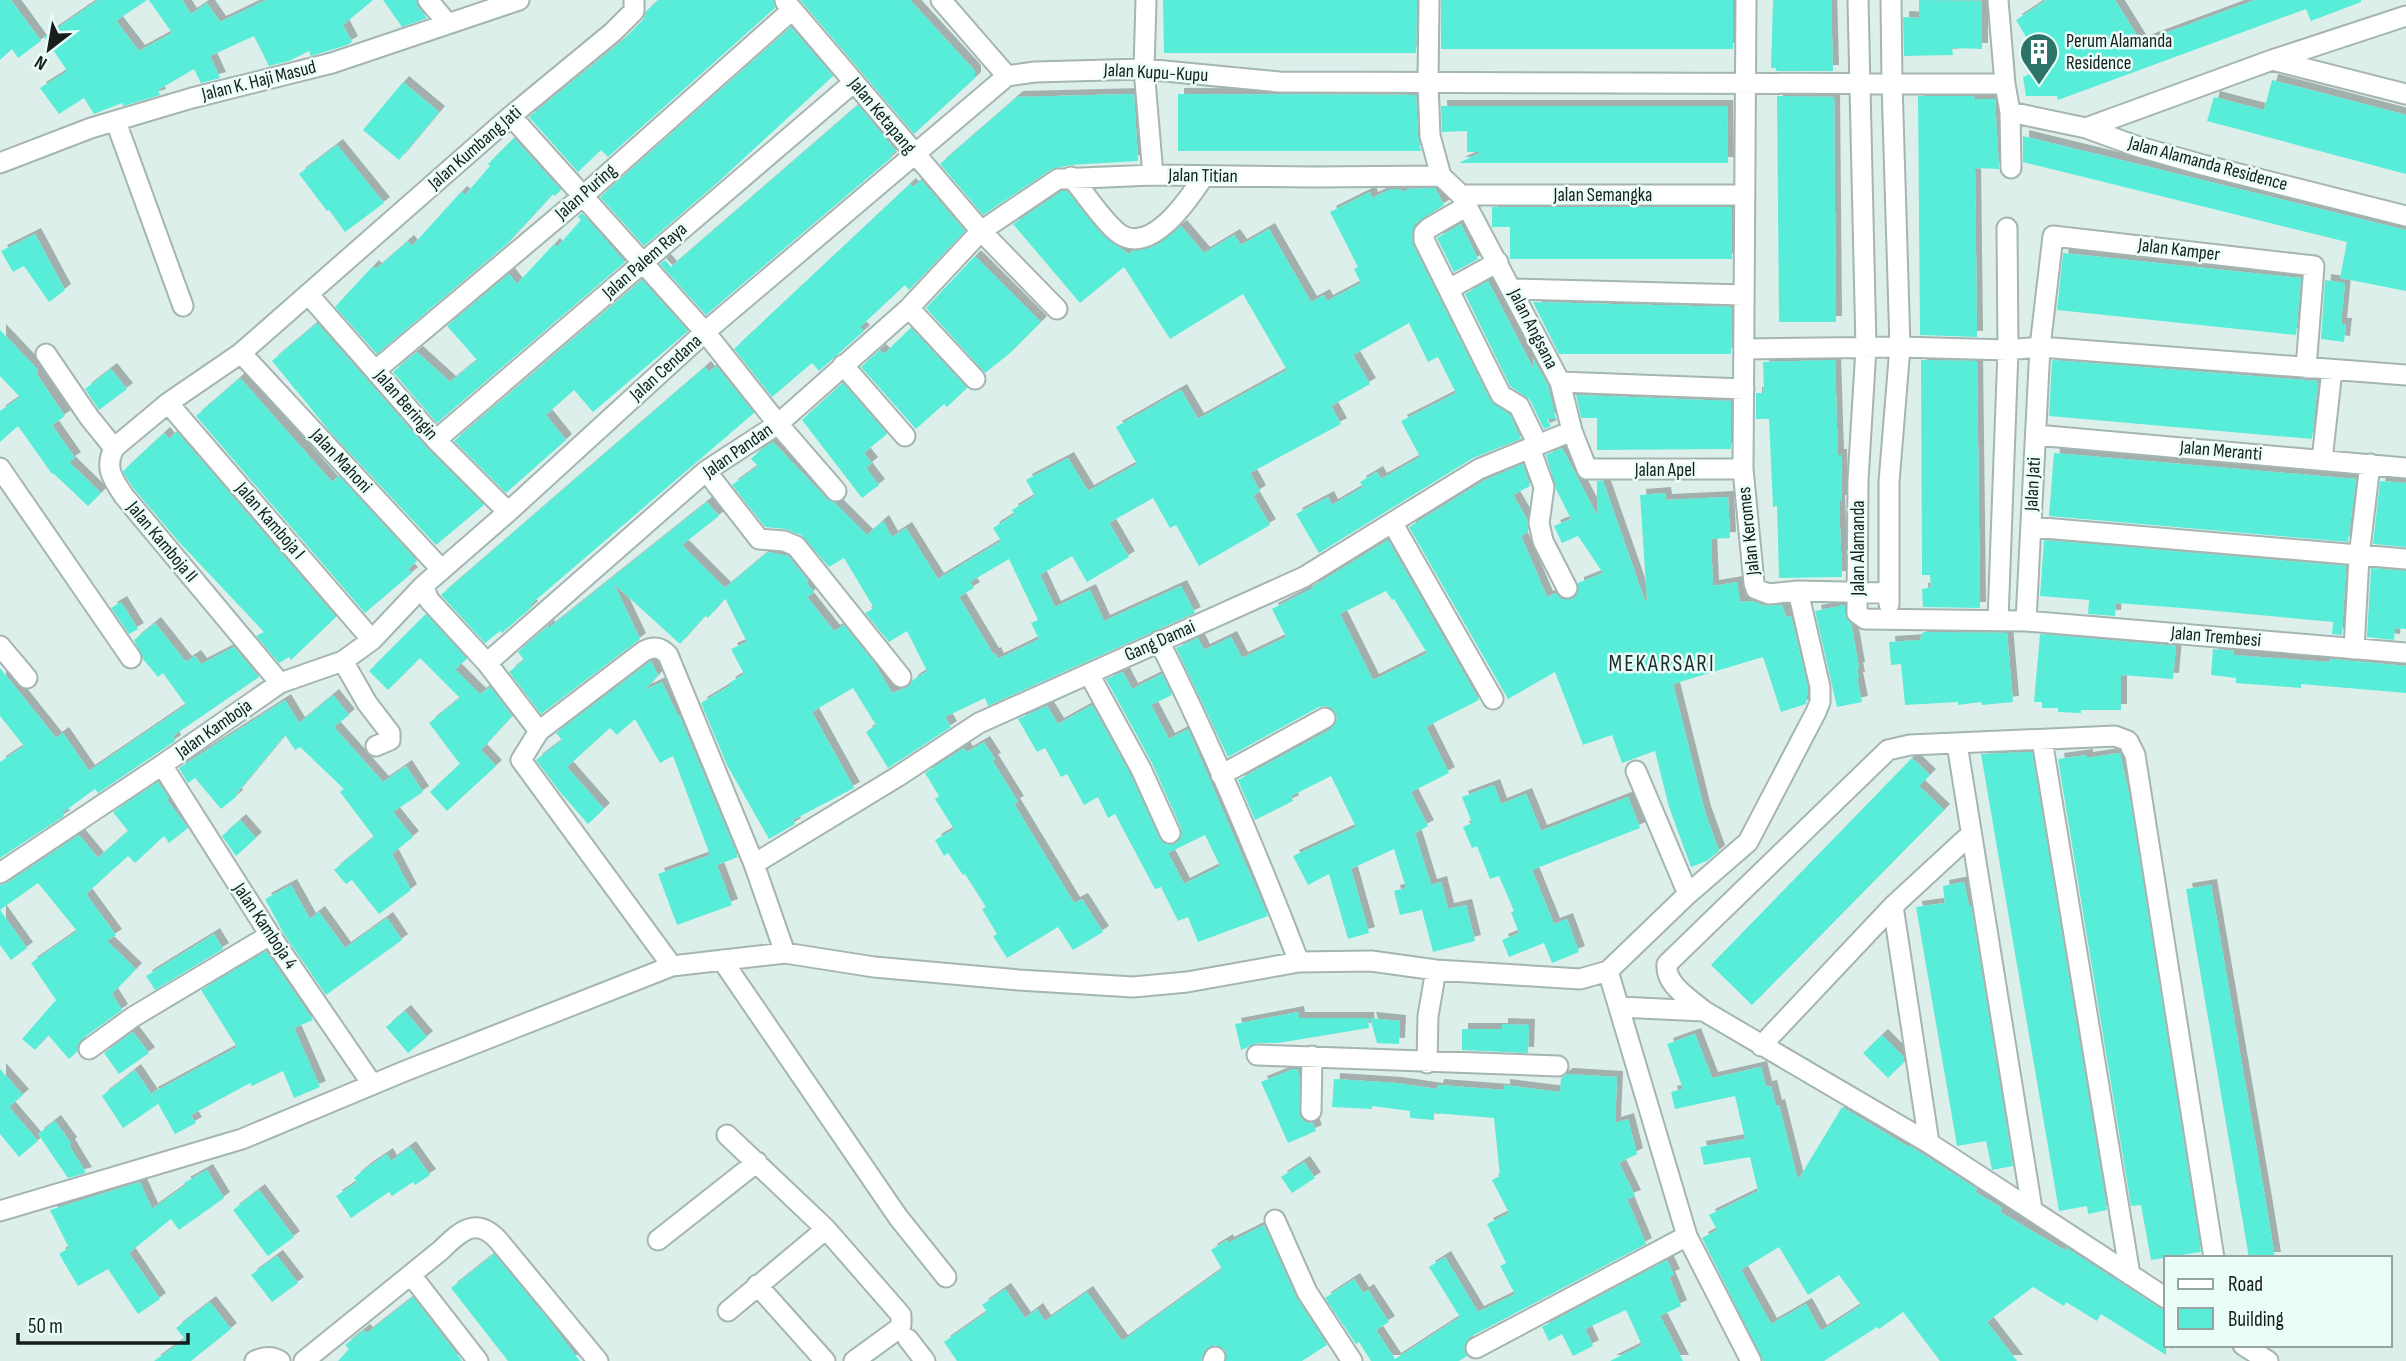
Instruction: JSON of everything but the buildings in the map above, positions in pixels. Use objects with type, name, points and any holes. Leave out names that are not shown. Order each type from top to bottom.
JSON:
[{"type":"street","points":[[429,0],[448,24]]},
{"type":"street","name":"Jalan K. Haji Masud","points":[[0,163],[91,128],[192,98],[332,63],[519,0]]},
{"type":"street","name":"Jalan Kumbang Jati","points":[[168,402],[241,353],[511,116],[613,32],[634,11],[634,0]]},
{"type":"street","points":[[914,153],[1007,76],[941,0]]},
{"type":"street","points":[[1146,0],[1144,69],[1153,175]]},
{"type":"street","points":[[1429,0],[1427,82],[1430,136],[1441,176]]},
{"type":"street","name":"Jalan Keromes","points":[[1746,0],[1743,469],[1756,589],[1769,594],[1798,591]]},
{"type":"street","name":"Jalan Alamanda","points":[[1858,0],[1866,348],[1858,480],[1857,613],[1865,619],[1889,618],[1889,482],[1900,346],[1891,0]]},
{"type":"street","points":[[1998,0],[2010,112],[2011,168]]},
{"type":"street","name":"Jalan Ketapang","points":[[788,5],[981,231],[1057,309]]},
{"type":"street","name":"Jalan Puring","points":[[376,370],[583,196],[788,5]]},
{"type":"street","points":[[2086,128],[2272,60],[2406,16]]},
{"type":"street","points":[[2272,60],[2406,94]]},
{"type":"street","name":"Jalan Kupu-Kupu","points":[[1007,76],[1035,72],[1144,69],[1279,82],[2005,84]]},
{"type":"street","name":"Jalan Palem Raya","points":[[436,440],[854,82]]},
{"type":"street","name":"Jalan Alamanda Residence","points":[[2010,112],[2086,128],[2203,165],[2406,216]]},
{"type":"street","points":[[511,116],[705,332],[778,424],[836,491]]},
{"type":"street","points":[[116,122],[183,306]]},
{"type":"street","name":"Jalan Cendana","points":[[423,586],[705,332],[914,153]]},
{"type":"street","points":[[1071,177],[1118,233],[1142,239],[1155,233],[1179,210],[1204,176]]},
{"type":"street","name":"Jalan Titian","points":[[981,231],[1058,179],[1071,177],[1441,176]]},
{"type":"street","name":"Jalan Angsana","points":[[1441,176],[1464,201],[1560,382],[1572,431],[1587,470]]},
{"type":"street","name":"Jalan Semangka","points":[[1464,201],[1745,195]]},
{"type":"street","points":[[1464,201],[1429,228],[1424,233],[1424,240],[1502,395],[1519,406],[1534,446],[1544,486],[1545,496],[1539,523],[1543,541],[1567,588]]},
{"type":"street","name":"Jalan Jati","points":[[1998,620],[2008,350],[2007,228]]},
{"type":"street","name":"Jalan Pandan","points":[[487,663],[706,471],[778,424],[909,308],[981,231]]},
{"type":"street","name":"Jalan Kamper","points":[[2040,347],[2053,236],[2071,237],[2314,266],[2306,368]]},
{"type":"street","points":[[1450,289],[1498,262]]},
{"type":"street","points":[[1513,289],[1744,295]]},
{"type":"street","name":"Jalan Beringin","points":[[308,294],[436,440],[508,512]]},
{"type":"street","points":[[909,308],[975,379]]},
{"type":"street","points":[[1744,349],[1900,346],[2008,350],[2040,347],[2406,375]]},
{"type":"street","name":"Jalan Jati","points":[[2026,621],[2040,347]]},
{"type":"street","name":"Jalan Mahoni","points":[[241,353],[442,569]]},
{"type":"street","points":[[46,354],[114,448],[168,402]]},
{"type":"street","points":[[843,365],[905,436]]},
{"type":"street","points":[[2322,460],[2332,370]]},
{"type":"street","points":[[1560,382],[1744,389]]},
{"type":"street","name":"Jalan Kamboja I","points":[[168,402],[372,640]]},
{"type":"street","name":"Gang Damai","points":[[754,864],[897,777],[979,723],[1304,577],[1479,469],[1572,431]]},
{"type":"street","name":"Jalan Meranti","points":[[2036,435],[2406,468]]},
{"type":"street","name":"Jalan Kamboja II","points":[[114,448],[108,458],[111,476],[124,496],[280,683]]},
{"type":"street","points":[[2354,649],[2359,556],[2370,464]]},
{"type":"street","points":[[0,468],[131,658]]},
{"type":"street","name":"Jalan Apel","points":[[1587,470],[1743,469]]},
{"type":"street","points":[[706,471],[760,539],[784,541],[796,546],[901,677]]},
{"type":"street","points":[[1858,480],[1889,482]]},
{"type":"street","points":[[1393,524],[1493,699]]},
{"type":"street","points":[[2031,527],[2406,559]]},
{"type":"street","points":[[423,586],[429,600],[487,663],[539,731]]},
{"type":"street","name":"Jalan Kamboja","points":[[0,873],[280,683],[343,661],[372,640],[423,586]]},
{"type":"street","points":[[0,1211],[242,1139],[372,1084],[672,966],[785,953],[874,967],[1133,987],[1187,982],[1299,962],[1371,961],[1436,970],[1580,979],[1608,971],[1688,894],[1748,842],[1816,712],[1820,702],[1820,687],[1798,591],[1889,593]]},
{"type":"street","name":"Jalan Trembesi","points":[[1889,618],[2026,621],[2406,653]]},
{"type":"street","points":[[1159,641],[1189,700],[1249,833],[1299,962]]},
{"type":"street","points":[[0,646],[27,678]]},
{"type":"street","points":[[672,966],[522,761],[539,731],[645,651],[656,647],[663,649],[668,655],[754,864],[785,953]]},
{"type":"street","points":[[343,661],[367,704],[390,733],[390,740],[376,746]]},
{"type":"street","points":[[1089,674],[1129,747],[1170,832]]},
{"type":"street","points":[[1221,775],[1325,718]]},
{"type":"street","points":[[2164,1297],[1928,1143],[1704,1011],[1673,985],[1666,973],[1667,964],[1888,750],[1910,745],[2115,736],[2129,741],[2135,755],[2214,1256]]},
{"type":"street","points":[[2042,740],[2130,1275]]},
{"type":"street","points":[[1957,744],[2032,1209]]},
{"type":"street","name":"Jalan Kamboja 4","points":[[162,765],[270,935],[372,1084]]},
{"type":"street","points":[[1636,771],[1688,894]]},
{"type":"street","points":[[1760,1046],[1893,906],[1971,834]]},
{"type":"street","points":[[1893,906],[1928,1143]]},
{"type":"street","points":[[89,1049],[133,1017],[270,935]]},
{"type":"street","points":[[722,960],[898,1217],[946,1277]]},
{"type":"street","points":[[1427,1063],[1428,1016],[1436,970]]},
{"type":"street","points":[[1608,971],[1687,1236],[1751,1361]]},
{"type":"street","points":[[1619,1007],[1704,1011]]},
{"type":"street","points":[[1257,1055],[1558,1066]]},
{"type":"street","points":[[1311,1111],[1312,1056]]},
{"type":"street","points":[[727,1135],[826,1228],[897,1308],[902,1319],[898,1329],[854,1361]]},
{"type":"street","points":[[658,1240],[757,1162]]},
{"type":"street","points":[[1275,1220],[1307,1292],[1352,1361]]},
{"type":"street","points":[[304,1361],[459,1233],[469,1228],[484,1230],[498,1240],[598,1361]]},
{"type":"street","points":[[729,1311],[826,1228]]},
{"type":"street","points":[[1476,1348],[1687,1236]]},
{"type":"street","points":[[411,1275],[478,1361]]},
{"type":"street","points":[[757,1285],[825,1361]]},
{"type":"street","points":[[908,1339],[925,1361]]},
{"type":"street","points":[[2246,1347],[2268,1361]]},
{"type":"street","points":[[255,1361],[262,1358],[276,1358],[280,1361]]},
{"type":"place","name":"Perum Alamanda Residence","points":[[2039,86]]},
{"type":"district","name":"MEKARSARI","points":[[1662,664]]}]
